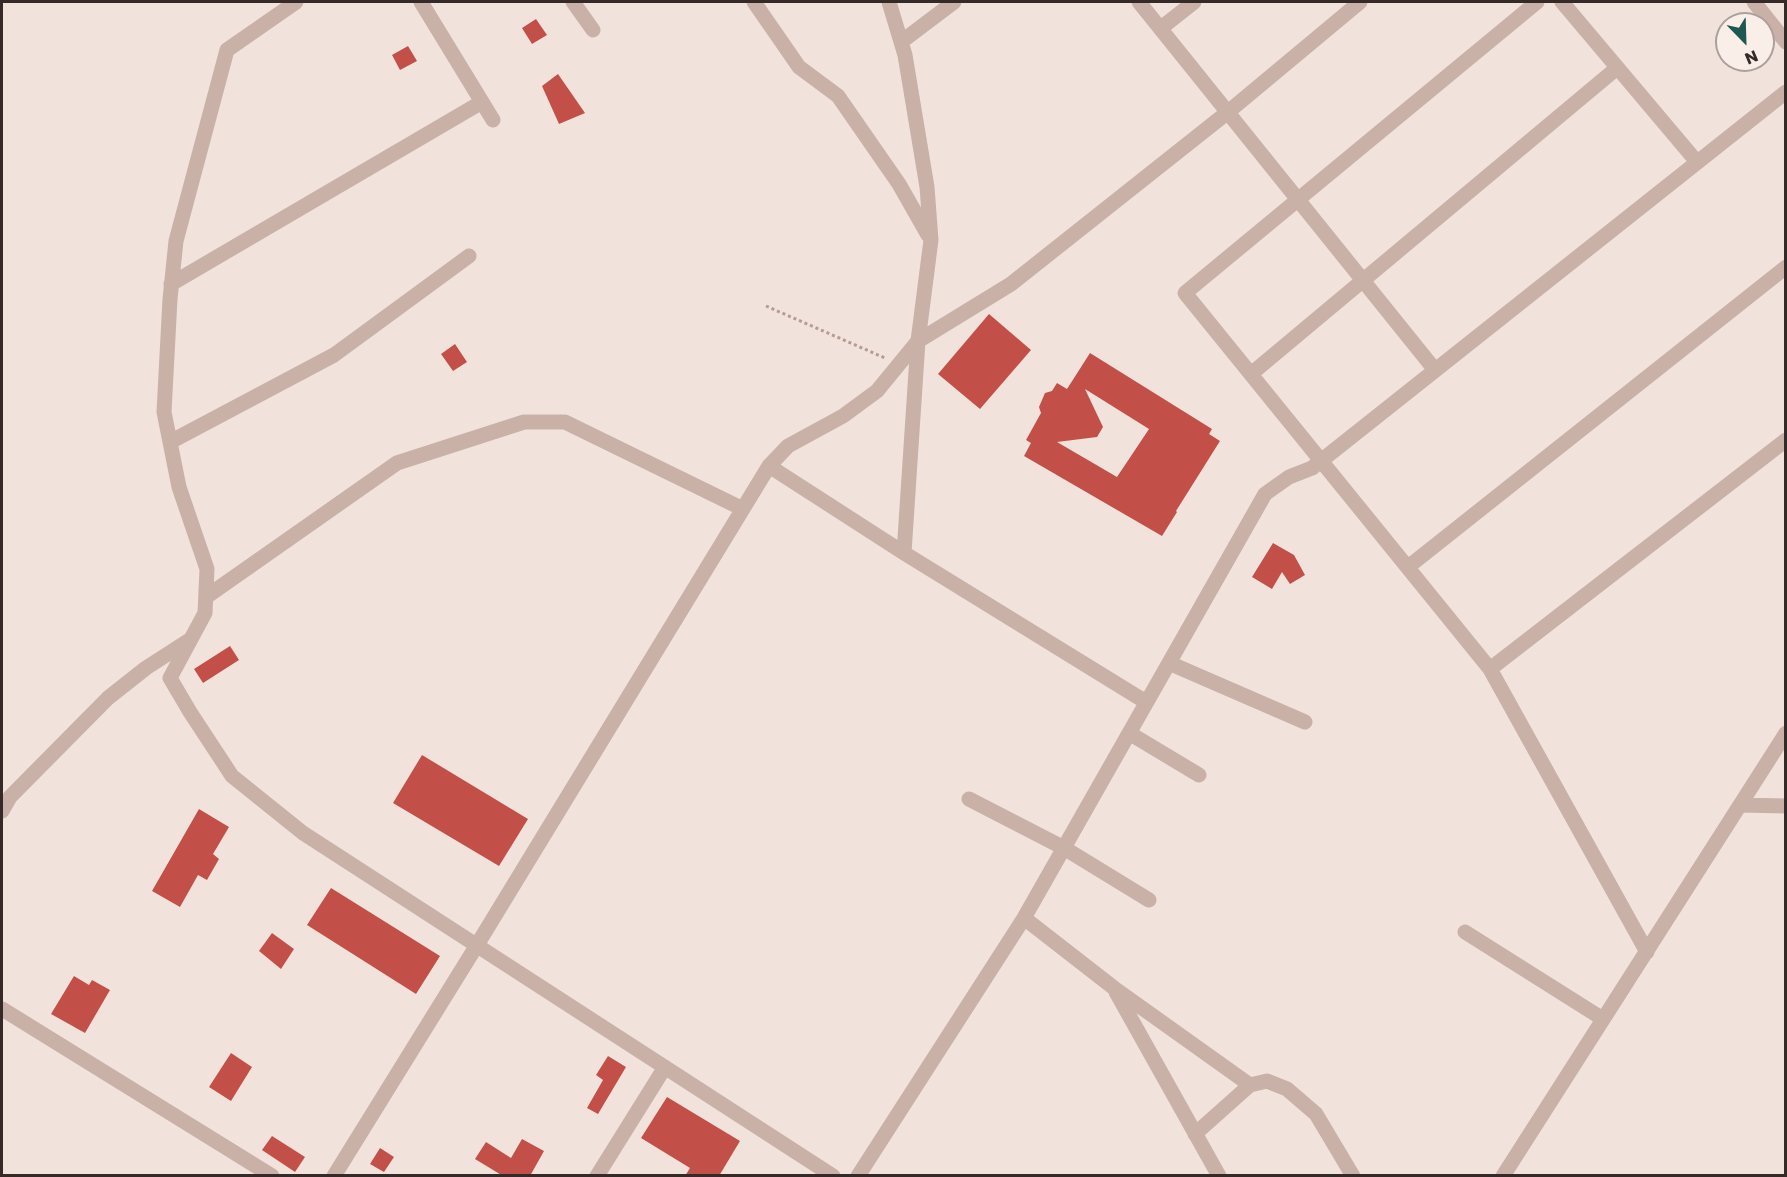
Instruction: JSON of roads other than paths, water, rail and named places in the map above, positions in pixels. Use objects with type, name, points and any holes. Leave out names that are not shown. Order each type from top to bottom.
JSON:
[{"type":"street","points":[[271,19],[273,2]]},
{"type":"street","points":[[296,2],[227,50],[176,241],[171,284],[164,412],[179,487],[207,569],[205,614],[170,678],[231,776],[303,833],[833,1176]]},
{"type":"street","points":[[421,2],[493,120]]},
{"type":"street","points":[[573,2],[592,30]]},
{"type":"street","points":[[754,2],[799,67],[838,96],[899,184],[931,240]]},
{"type":"street","points":[[890,2],[905,55],[927,187],[931,240],[918,341],[904,553]]},
{"type":"street","points":[[902,42],[954,2]]},
{"type":"street","points":[[1140,2],[1435,370]]},
{"type":"street","points":[[1161,28],[1194,2]]},
{"type":"street","points":[[334,1176],[769,466],[788,446],[843,416],[877,391],[918,341],[1011,284],[1228,112],[1360,2]]},
{"type":"street","points":[[1537,2],[1185,293],[1490,669],[1647,952]]},
{"type":"street","points":[[1562,2],[1697,162]]},
{"type":"street","points":[[1754,2],[1785,42]]},
{"type":"street","points":[[1251,374],[1617,68]]},
{"type":"street","points":[[858,1176],[1024,918],[1265,494],[1289,477],[1312,468],[1785,92]]},
{"type":"street","points":[[171,284],[482,102]]},
{"type":"street","points":[[170,442],[334,355],[469,255]]},
{"type":"street","points":[[1408,567],[1785,267]]},
{"type":"street","points":[[206,597],[397,463],[524,422],[565,422],[742,510]]},
{"type":"street","points":[[1490,669],[1785,440]]},
{"type":"street","points":[[769,466],[904,553],[1146,702]]},
{"type":"street","points":[[2,811],[10,797],[108,698],[146,668],[192,638]]},
{"type":"street","points":[[1169,663],[1305,722]]},
{"type":"street","points":[[1129,733],[1199,775]]},
{"type":"street","points":[[1503,1176],[1785,733]]},
{"type":"street","points":[[969,800],[1064,848],[1149,900]]},
{"type":"street","points":[[1740,805],[1785,806]]},
{"type":"street","points":[[1024,918],[1114,988],[1250,1085]]},
{"type":"street","points":[[1465,932],[1603,1019]]},
{"type":"street","points":[[1114,988],[1218,1176]]},
{"type":"street","points":[[2,1009],[272,1176]]},
{"type":"street","points":[[597,1176],[665,1067]]},
{"type":"street","points":[[1196,1134],[1250,1085],[1267,1082],[1287,1089],[1316,1114],[1353,1176]]}]
